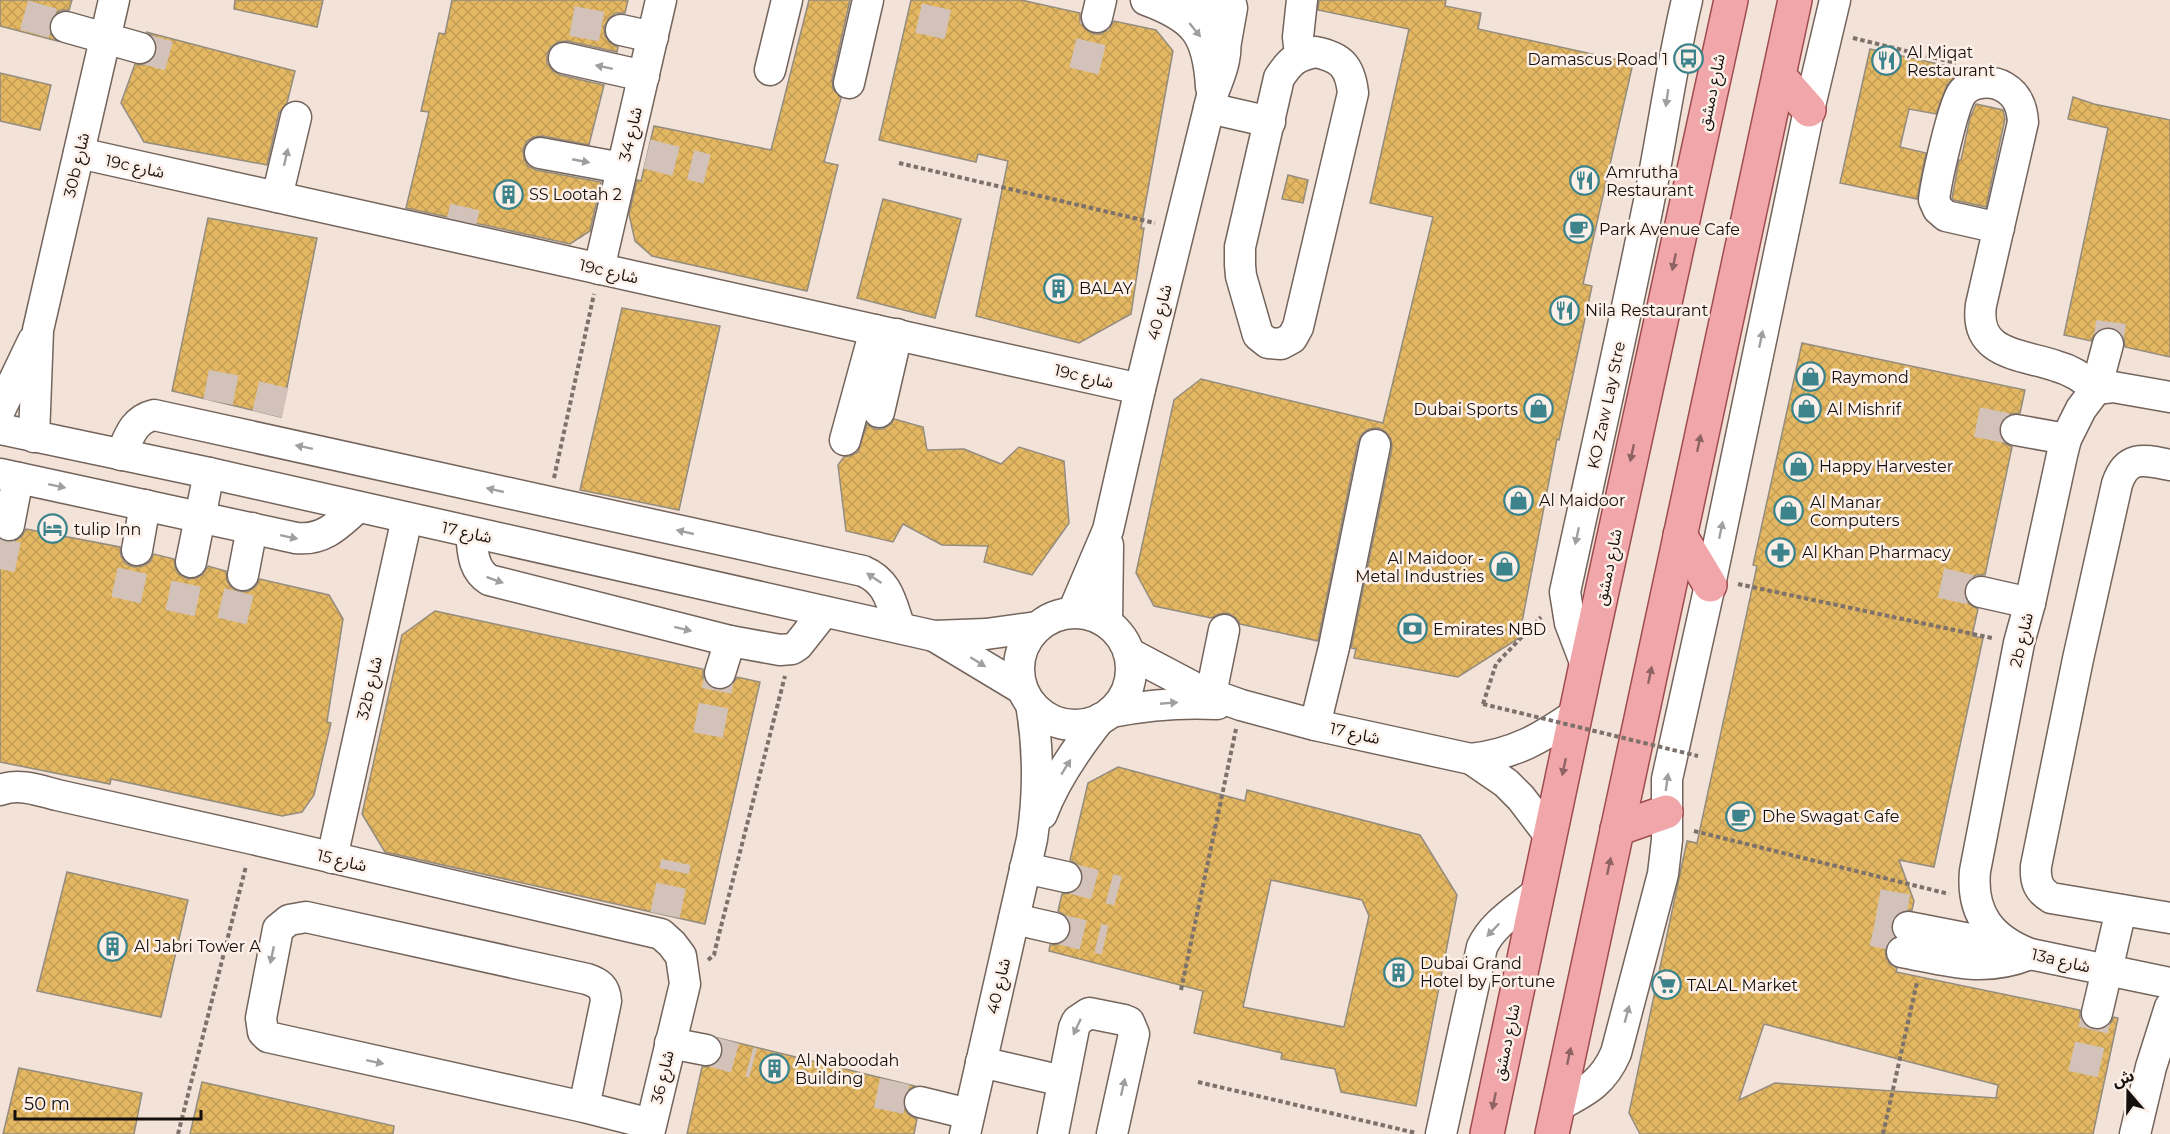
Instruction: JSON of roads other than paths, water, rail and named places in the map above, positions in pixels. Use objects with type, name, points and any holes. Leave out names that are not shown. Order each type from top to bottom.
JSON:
[{"type":"main road","name":"شارع دمشق","points":[[1487,1134],[1586,665],[1731,0]]},
{"type":"main road","points":[[1555,1120],[1795,0]]},
{"type":"main road","points":[[1779,76],[1809,110]]},
{"type":"main road","points":[[1680,535],[1711,581]]},
{"type":"main road","points":[[1617,829],[1667,819]]},
{"type":"street","name":"30b شارع","points":[[33,437],[38,330],[114,0]]},
{"type":"street","name":"شارع 34","points":[[599,268],[632,158],[644,76],[661,0]]},
{"type":"street","points":[[770,70],[787,0]]},
{"type":"street","points":[[849,83],[868,0]]},
{"type":"street","points":[[1146,0],[1170,9],[1183,17],[1203,40],[1207,55],[1210,102],[1270,122]]},
{"type":"street","points":[[1187,0],[1212,12],[1226,42]]},
{"type":"street","name":"شارع 40","points":[[1073,612],[1108,530],[1210,102],[1224,60],[1232,8],[1230,0]]},
{"type":"street","points":[[1300,55],[1299,28],[1302,0]]},
{"type":"street","name":"KO Zaw Lay Stre","points":[[1586,665],[1567,613],[1565,592],[1632,288],[1657,162],[1670,78],[1687,0]]},
{"type":"street","points":[[1555,1120],[1604,1076],[1616,1053],[1663,873],[1667,780],[1809,110],[1835,0]]},
{"type":"street","points":[[66,27],[140,48]]},
{"type":"street","points":[[621,30],[653,37]]},
{"type":"street","points":[[1315,52],[1330,55],[1343,64],[1351,77],[1353,93],[1298,327],[1292,338],[1281,344],[1268,343],[1258,335],[1241,276],[1240,247],[1279,78],[1287,65],[1300,55],[1315,52]]},
{"type":"street","points":[[564,58],[644,76]]},
{"type":"street","points":[[1999,228],[1946,216],[1938,209],[1934,200],[1957,102],[1967,88],[1976,84],[2000,85],[2014,95],[2022,110],[2023,122],[1979,317],[1988,340],[1999,349],[2059,366],[2090,384],[2170,398]]},
{"type":"street","points":[[277,197],[296,117]]},
{"type":"street","name":"19c شارع","points":[[79,153],[277,197],[459,231],[599,268],[1140,389]]},
{"type":"street","points":[[540,153],[632,158]]},
{"type":"street","name":"30b شارع","points":[[0,410],[38,330]]},
{"type":"street","points":[[879,412],[886,332]]},
{"type":"street","points":[[845,440],[886,332]]},
{"type":"street","points":[[2090,384],[2101,342]]},
{"type":"street","name":"2b شارع","points":[[2002,933],[1975,871],[2019,644],[2066,439],[2090,384]]},
{"type":"street","points":[[121,455],[133,428],[146,417],[215,414],[549,502],[863,571],[878,579],[884,586],[900,628]]},
{"type":"street","name":"شارع 17","points":[[0,429],[209,473],[934,636],[986,634],[1037,627]]},
{"type":"street","points":[[2016,430],[2066,439]]},
{"type":"street","points":[[1315,725],[1334,647],[1375,445]]},
{"type":"street","points":[[2170,465],[2139,460],[2128,465],[2121,473],[2117,484],[2078,658],[2036,866],[2037,885],[2051,898],[2170,918]]},
{"type":"street","points":[[191,562],[209,473]]},
{"type":"street","points":[[9,525],[9,476],[296,538],[314,538],[329,532],[358,507]]},
{"type":"street","points":[[137,550],[145,505]]},
{"type":"street","name":"32b شارع","points":[[332,858],[407,518]]},
{"type":"street","points":[[243,574],[252,528]]},
{"type":"street","name":"شارع 40","points":[[1107,623],[1108,530]]},
{"type":"street","points":[[471,532],[478,571],[489,580],[730,641],[780,650],[792,649],[798,645],[824,612]]},
{"type":"street","points":[[1981,591],[2030,603]]},
{"type":"street","points":[[1073,612],[1091,615],[1107,623],[1121,636],[1129,653],[1131,675],[1124,695],[1105,715],[1082,725],[1063,723],[1045,717],[1027,697],[1019,673],[1020,656],[1026,640],[1037,627],[1053,617],[1073,612]]},
{"type":"street","points":[[1211,694],[1224,630]]},
{"type":"street","name":"شارع 17","points":[[934,636],[1027,697]]},
{"type":"street","points":[[720,673],[730,641]]},
{"type":"street","name":"شارع 17","points":[[1129,653],[1157,669],[1241,705],[1315,725],[1471,759],[1515,750],[1535,741],[1576,714]]},
{"type":"street","name":"شارع 40","points":[[967,1124],[1032,839],[1037,805],[1037,738],[1027,697]]},
{"type":"street","name":"شارع 17","points":[[1105,715],[1146,705],[1179,702],[1241,705]]},
{"type":"street","name":"شارع 40","points":[[1032,839],[1044,807],[1060,776],[1078,746],[1105,715]]},
{"type":"street","name":"شارع 17","points":[[1471,759],[1506,783],[1521,798],[1550,836]]},
{"type":"street","name":"شارع 15","points":[[0,790],[26,788],[627,926],[663,925],[681,956],[685,969],[686,984],[673,1032]]},
{"type":"street","name":"شارع 15","points":[[0,806],[22,797],[57,795]]},
{"type":"street","points":[[1024,872],[1065,882]]},
{"type":"street","points":[[1441,1134],[1482,947],[1495,927],[1538,892]]},
{"type":"street","points":[[2097,1013],[2121,910]]},
{"type":"street","points":[[584,1107],[606,1001],[606,993],[602,985],[586,979],[306,917],[289,920],[278,929],[261,1018],[263,1032],[268,1037],[584,1107],[650,1129]]},
{"type":"street","points":[[1013,923],[1053,933]]},
{"type":"street","name":"شارع 15","points":[[627,926],[654,944],[664,956],[673,984],[673,1032]]},
{"type":"street","name":"13a شارع","points":[[2002,933],[2013,961],[1978,965],[1910,936],[2002,933],[2107,971],[2170,983]]},
{"type":"street","points":[[2135,1134],[2151,1067],[2170,1007]]},
{"type":"street","points":[[1053,1134],[1074,1028],[1083,1016],[1097,1013],[1129,1022],[1134,1034],[1112,1134]]},
{"type":"street","points":[[673,1032],[706,1050]]},
{"type":"street","name":"شارع 36","points":[[650,1129],[673,1032]]},
{"type":"street","points":[[981,1062],[1063,1081]]},
{"type":"street","points":[[920,1102],[967,1124]]},
{"type":"tunnel","points":[[930,36],[938,0]]},
{"type":"tunnel","points":[[24,15],[66,27]]},
{"type":"tunnel","points":[[1084,71],[1097,17]]},
{"type":"tunnel","points":[[572,21],[621,30]]},
{"type":"tunnel","points":[[140,48],[173,57]]},
{"type":"tunnel","points":[[647,154],[707,169]]},
{"type":"tunnel","points":[[461,224],[465,207]]},
{"type":"tunnel","points":[[2108,344],[2111,322]]},
{"type":"tunnel","points":[[218,402],[224,371]]},
{"type":"tunnel","points":[[267,414],[275,380]]},
{"type":"tunnel","points":[[1977,422],[2016,430]]},
{"type":"tunnel","points":[[0,569],[9,525]]},
{"type":"tunnel","points":[[126,600],[137,550]]},
{"type":"tunnel","points":[[180,613],[191,562]]},
{"type":"tunnel","points":[[232,621],[243,575]]},
{"type":"tunnel","points":[[1941,583],[1981,592]]},
{"type":"tunnel","points":[[708,735],[720,673]]},
{"type":"tunnel","points":[[665,915],[676,862]]},
{"type":"tunnel","points":[[1066,877],[1118,891]]},
{"type":"tunnel","points":[[1878,904],[1912,910]]},
{"type":"tunnel","points":[[1054,928],[1105,940]]},
{"type":"tunnel","points":[[1873,931],[1905,938]]},
{"type":"tunnel","points":[[2083,1074],[2097,1013]]},
{"type":"tunnel","points":[[706,1050],[753,1063]]},
{"type":"tunnel","points":[[877,1093],[920,1102]]},
{"type":"place","name":"Damascus Road 1","points":[[1689,59]]},
{"type":"place","name":"Al Miqat Restaurant","points":[[1886,61]]},
{"type":"place","name":"Amrutha Restaurant","points":[[1585,181]]},
{"type":"place","name":"SS Lootah 2","points":[[508,194]]},
{"type":"place","name":"Park Avenue Cafe","points":[[1578,229]]},
{"type":"place","name":"BALAY","points":[[1058,288]]},
{"type":"place","name":"Nila Restaurant","points":[[1564,310]]},
{"type":"place","name":"Raymond","points":[[1810,377]]},
{"type":"place","name":"Dubai Sports","points":[[1539,409]]},
{"type":"place","name":"Al Mishrif","points":[[1806,409]]},
{"type":"place","name":"Happy Harvester","points":[[1798,466]]},
{"type":"place","name":"Al Maidoor","points":[[1518,500]]},
{"type":"place","name":"Al Manar Computers","points":[[1789,511]]},
{"type":"place","name":"tulip Inn","points":[[53,529]]},
{"type":"place","name":"Al Khan Pharmacy","points":[[1781,552]]},
{"type":"place","name":"Al Maidoor - Metal Industries","points":[[1505,567]]},
{"type":"place","name":"Emirates NBD","points":[[1412,629]]},
{"type":"place","name":"Dhe Swagat Cafe","points":[[1741,816]]},
{"type":"place","name":"Al Jabri Tower A","points":[[113,946]]},
{"type":"place","name":"Dubai Grand Hotel by Fortune","points":[[1399,972]]},
{"type":"place","name":"TALAL Market","points":[[1666,985]]},
{"type":"place","name":"Al Naboodah Building","points":[[774,1069]]}]
